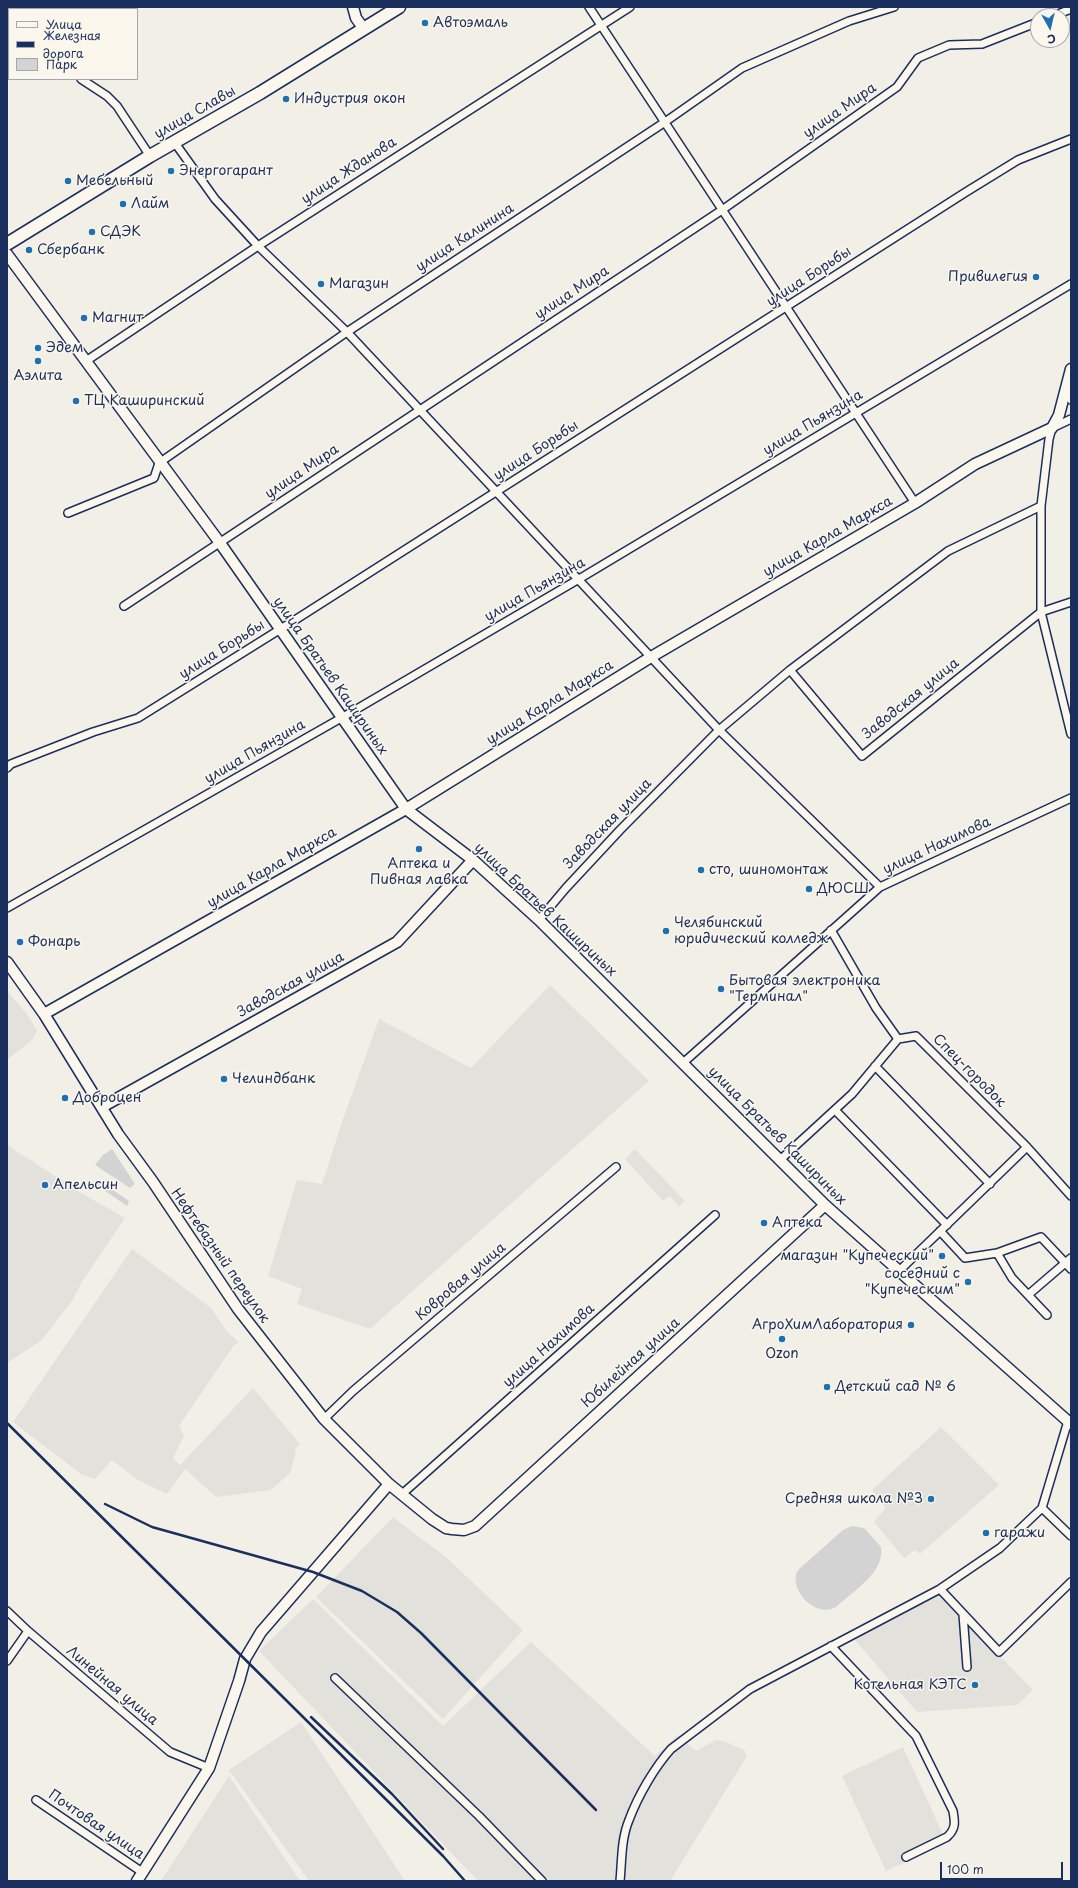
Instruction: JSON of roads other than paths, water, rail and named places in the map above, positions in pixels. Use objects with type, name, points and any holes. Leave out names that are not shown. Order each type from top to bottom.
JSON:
[{"type":"main road","points":[[353,7],[356,18],[364,29]]},
{"type":"main road","name":"улица Славы","points":[[7,244],[150,156],[175,143],[399,7]]},
{"type":"main road","name":"улица Братьев Кашириных","points":[[7,254],[159,463],[220,543],[406,808],[473,860],[539,920],[825,1205],[1070,1422]]},
{"type":"main road","points":[[1052,428],[1059,414],[1071,369]]},
{"type":"main road","name":"улица Карла Маркса","points":[[44,1014],[406,808],[651,657],[915,503],[975,464],[1052,428]]},
{"type":"main road","name":"Заводская улица","points":[[102,1107],[397,942],[473,860]]},
{"type":"main road","name":"Нефтебазный переулок","points":[[7,962],[44,1014],[118,1134],[153,1182],[238,1309],[324,1419],[401,1495],[432,1520],[452,1529]]},
{"type":"main road","name":"Юбилейная улица","points":[[452,1529],[464,1530],[474,1526],[825,1205]]},
{"type":"main road","points":[[137,1881],[209,1768],[239,1681],[245,1659],[261,1632],[389,1484]]},
{"type":"street","points":[[589,7],[857,412],[915,503]]},
{"type":"street","name":"улица Жданова","points":[[86,361],[258,246],[601,24],[630,7]]},
{"type":"street","name":"улица Калинина","points":[[68,513],[154,478],[159,463],[347,332],[665,122],[742,68],[849,21],[894,7]]},
{"type":"street","name":"улица Мира","points":[[124,606],[419,409],[722,210],[897,87],[918,58],[949,45],[982,44],[1030,25]]},
{"type":"street","points":[[83,80],[108,96],[117,106],[150,156]]},
{"type":"street","name":"улица Борьбы","points":[[7,768],[11,764],[93,732],[138,718],[281,629],[1018,160],[1071,139]]},
{"type":"street","points":[[175,143],[215,199],[258,246],[347,332],[719,730],[880,887]]},
{"type":"street","name":"улица Пьянзина","points":[[7,908],[343,717],[579,579],[1071,284]]},
{"type":"street","points":[[1065,390],[1071,400]]},
{"type":"street","name":"улица Карла Маркса","points":[[1052,428],[1071,419]]},
{"type":"street","points":[[1052,428],[1049,439],[1041,506],[1041,612],[1071,734]]},
{"type":"street","name":"Заводская улица","points":[[539,920],[620,830],[719,730],[790,670],[948,551],[1041,506]]},
{"type":"street","name":"Заводская улица","points":[[790,670],[862,756],[1041,612],[1071,602]]},
{"type":"street","name":"улица Нахимова","points":[[683,1063],[880,887],[1071,798]]},
{"type":"street","points":[[780,1160],[852,1094],[898,1039],[876,1008],[831,930]]},
{"type":"street","name":"Спец-городок","points":[[898,1039],[916,1036],[1027,1147],[1071,1196]]},
{"type":"street","points":[[875,1066],[990,1184]]},
{"type":"street","points":[[835,1110],[948,1224]]},
{"type":"street","points":[[900,1270],[1027,1147]]},
{"type":"street","name":"Ковровая улица","points":[[324,1419],[359,1386],[616,1167]]},
{"type":"street","name":"улица Нахимова","points":[[401,1495],[715,1216]]},
{"type":"street","points":[[940,1232],[965,1258],[997,1254],[1041,1237],[1068,1260],[1071,1269]]},
{"type":"street","points":[[997,1254],[1012,1278],[1047,1315]]},
{"type":"street","points":[[1028,1295],[1068,1260]]},
{"type":"street","points":[[620,1881],[628,1820],[660,1761],[671,1749],[750,1689],[940,1588],[1000,1548],[1042,1508],[1070,1422]]},
{"type":"street","points":[[1042,1508],[1071,1536]]},
{"type":"street","points":[[940,1588],[1000,1652],[1071,1582]]},
{"type":"street","name":"Линейная улица","points":[[7,1611],[28,1631],[170,1752],[209,1768]]},
{"type":"street","points":[[963,1614],[967,1666]]},
{"type":"street","points":[[7,1661],[28,1631]]},
{"type":"street","points":[[831,1646],[916,1736],[953,1811],[955,1824],[953,1832],[948,1837],[906,1857]]},
{"type":"street","points":[[335,1678],[479,1816],[542,1881]]},
{"type":"street","name":"Почтовая улица","points":[[36,1800],[142,1872]]},
{"type":"railway","points":[[7,1423],[443,1856],[465,1881]]},
{"type":"railway","points":[[105,1504],[152,1527],[313,1572],[362,1591],[397,1612],[421,1633],[596,1810]]},
{"type":"railway","points":[[311,1717],[392,1794],[443,1849]]},
{"type":"place","name":"Автоэмаль","points":[[425,23]]},
{"type":"place","name":"Индустрия окон","points":[[286,99]]},
{"type":"place","name":"Энергогарант","points":[[171,171]]},
{"type":"place","name":"Мебельный","points":[[68,181]]},
{"type":"place","name":"Лайм","points":[[123,204]]},
{"type":"place","name":"СДЭК","points":[[92,232]]},
{"type":"place","name":"Сбербанк","points":[[29,250]]},
{"type":"place","name":"Привилегия","points":[[1036,277]]},
{"type":"place","name":"Магазин","points":[[321,284]]},
{"type":"place","name":"Магнит","points":[[84,318]]},
{"type":"place","name":"Эдем","points":[[38,348]]},
{"type":"place","name":"Аэлита","points":[[38,361]]},
{"type":"place","name":"ТЦ Каширинский","points":[[76,401]]},
{"type":"place","name":"Аптека и Пивная лавка","points":[[419,849]]},
{"type":"place","name":"сто, шиномонтаж","points":[[701,870]]},
{"type":"place","name":"ДЮСШ","points":[[809,889]]},
{"type":"place","name":"Челябинский юридический колледж","points":[[666,931]]},
{"type":"place","name":"Фонарь","points":[[20,942]]},
{"type":"place","name":"Бытовая электроника \"Терминал\"","points":[[721,989]]},
{"type":"place","name":"Челиндбанк","points":[[224,1079]]},
{"type":"place","name":"Доброцен","points":[[65,1098]]},
{"type":"place","name":"Апельсин","points":[[45,1185]]},
{"type":"place","name":"Аптека","points":[[764,1223]]},
{"type":"place","name":"магазин \"Купеческий\"","points":[[942,1256]]},
{"type":"place","name":"соседний с \"Купеческим\"","points":[[968,1282]]},
{"type":"place","name":"АгроХимЛаборатория","points":[[911,1325]]},
{"type":"place","name":"Ozon","points":[[782,1339]]},
{"type":"place","name":"Детский сад № 6","points":[[827,1387]]},
{"type":"place","name":"Средняя школа №3","points":[[931,1499]]},
{"type":"place","name":"гаражи","points":[[986,1533]]},
{"type":"place","name":"Котельная КЭТС","points":[[975,1685]]}]
